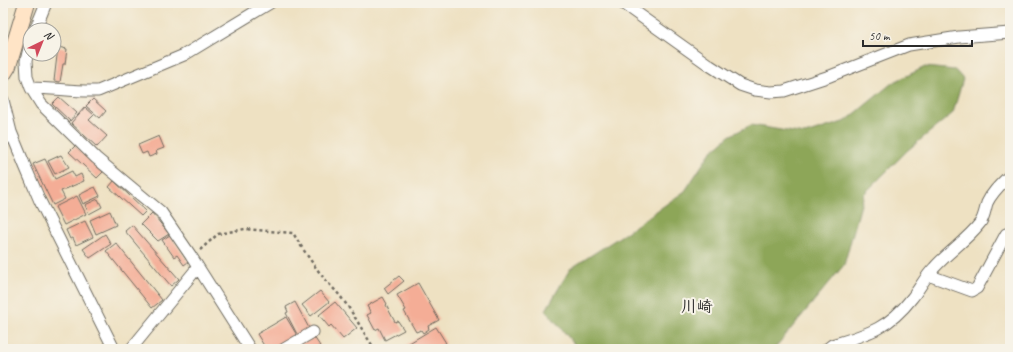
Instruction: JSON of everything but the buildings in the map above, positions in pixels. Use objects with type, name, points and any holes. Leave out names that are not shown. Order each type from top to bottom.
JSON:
[{"type":"street","points":[[3,74],[8,66],[28,3]]},
{"type":"street","points":[[38,22],[46,3]]},
{"type":"street","points":[[31,88],[51,88],[85,92],[98,91],[184,55],[270,3]]},
{"type":"street","points":[[622,3],[709,65],[740,85],[755,90],[771,92],[784,91],[830,76],[909,45],[959,37],[1010,33]]},
{"type":"street","points":[[26,62],[27,77],[31,88],[47,110],[90,153],[161,212],[250,349]]},
{"type":"street","points":[[3,100],[11,132],[40,201],[114,349]]},
{"type":"street","points":[[3,141],[11,132]]},
{"type":"street","points":[[827,349],[832,345],[872,332],[895,317],[912,298],[928,275],[981,222],[992,193],[1010,175]]},
{"type":"street","points":[[928,275],[972,291],[977,288],[1006,234]]},
{"type":"street","points":[[131,349],[198,267]]},
{"type":"street","points":[[284,349],[313,332]]},
{"type":"path","points":[[191,256],[202,250],[218,234],[245,229],[293,233],[301,247],[324,278],[343,298],[375,349]]},
{"type":"green space","points":[[925,67],[955,70],[963,79],[953,113],[908,150],[864,194],[844,265],[774,349],[578,349],[546,310],[570,269],[624,234],[685,191],[710,153],[729,136],[751,125],[805,134],[846,121],[892,83]]},
{"type":"district","name":"川崎","points":[[697,306]]}]
